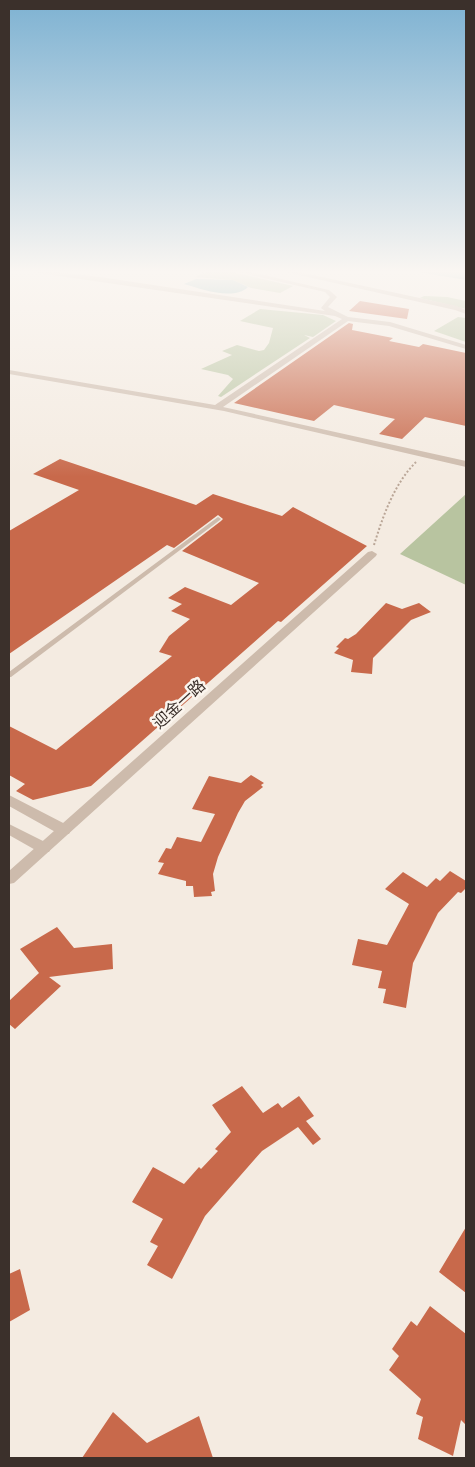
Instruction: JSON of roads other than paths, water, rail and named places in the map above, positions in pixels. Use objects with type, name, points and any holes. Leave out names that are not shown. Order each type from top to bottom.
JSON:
[{"type":"street","points":[[216,408],[317,339]]},
{"type":"street","points":[[441,339],[466,347]]},
{"type":"street","points":[[9,372],[216,408],[466,464]]},
{"type":"street","name":"迎金一路","points":[[9,879],[372,554]]},
{"type":"street","points":[[9,800],[64,830]]},
{"type":"street","points":[[9,828],[44,848]]},
{"type":"lane","points":[[9,675],[218,519]]}]
